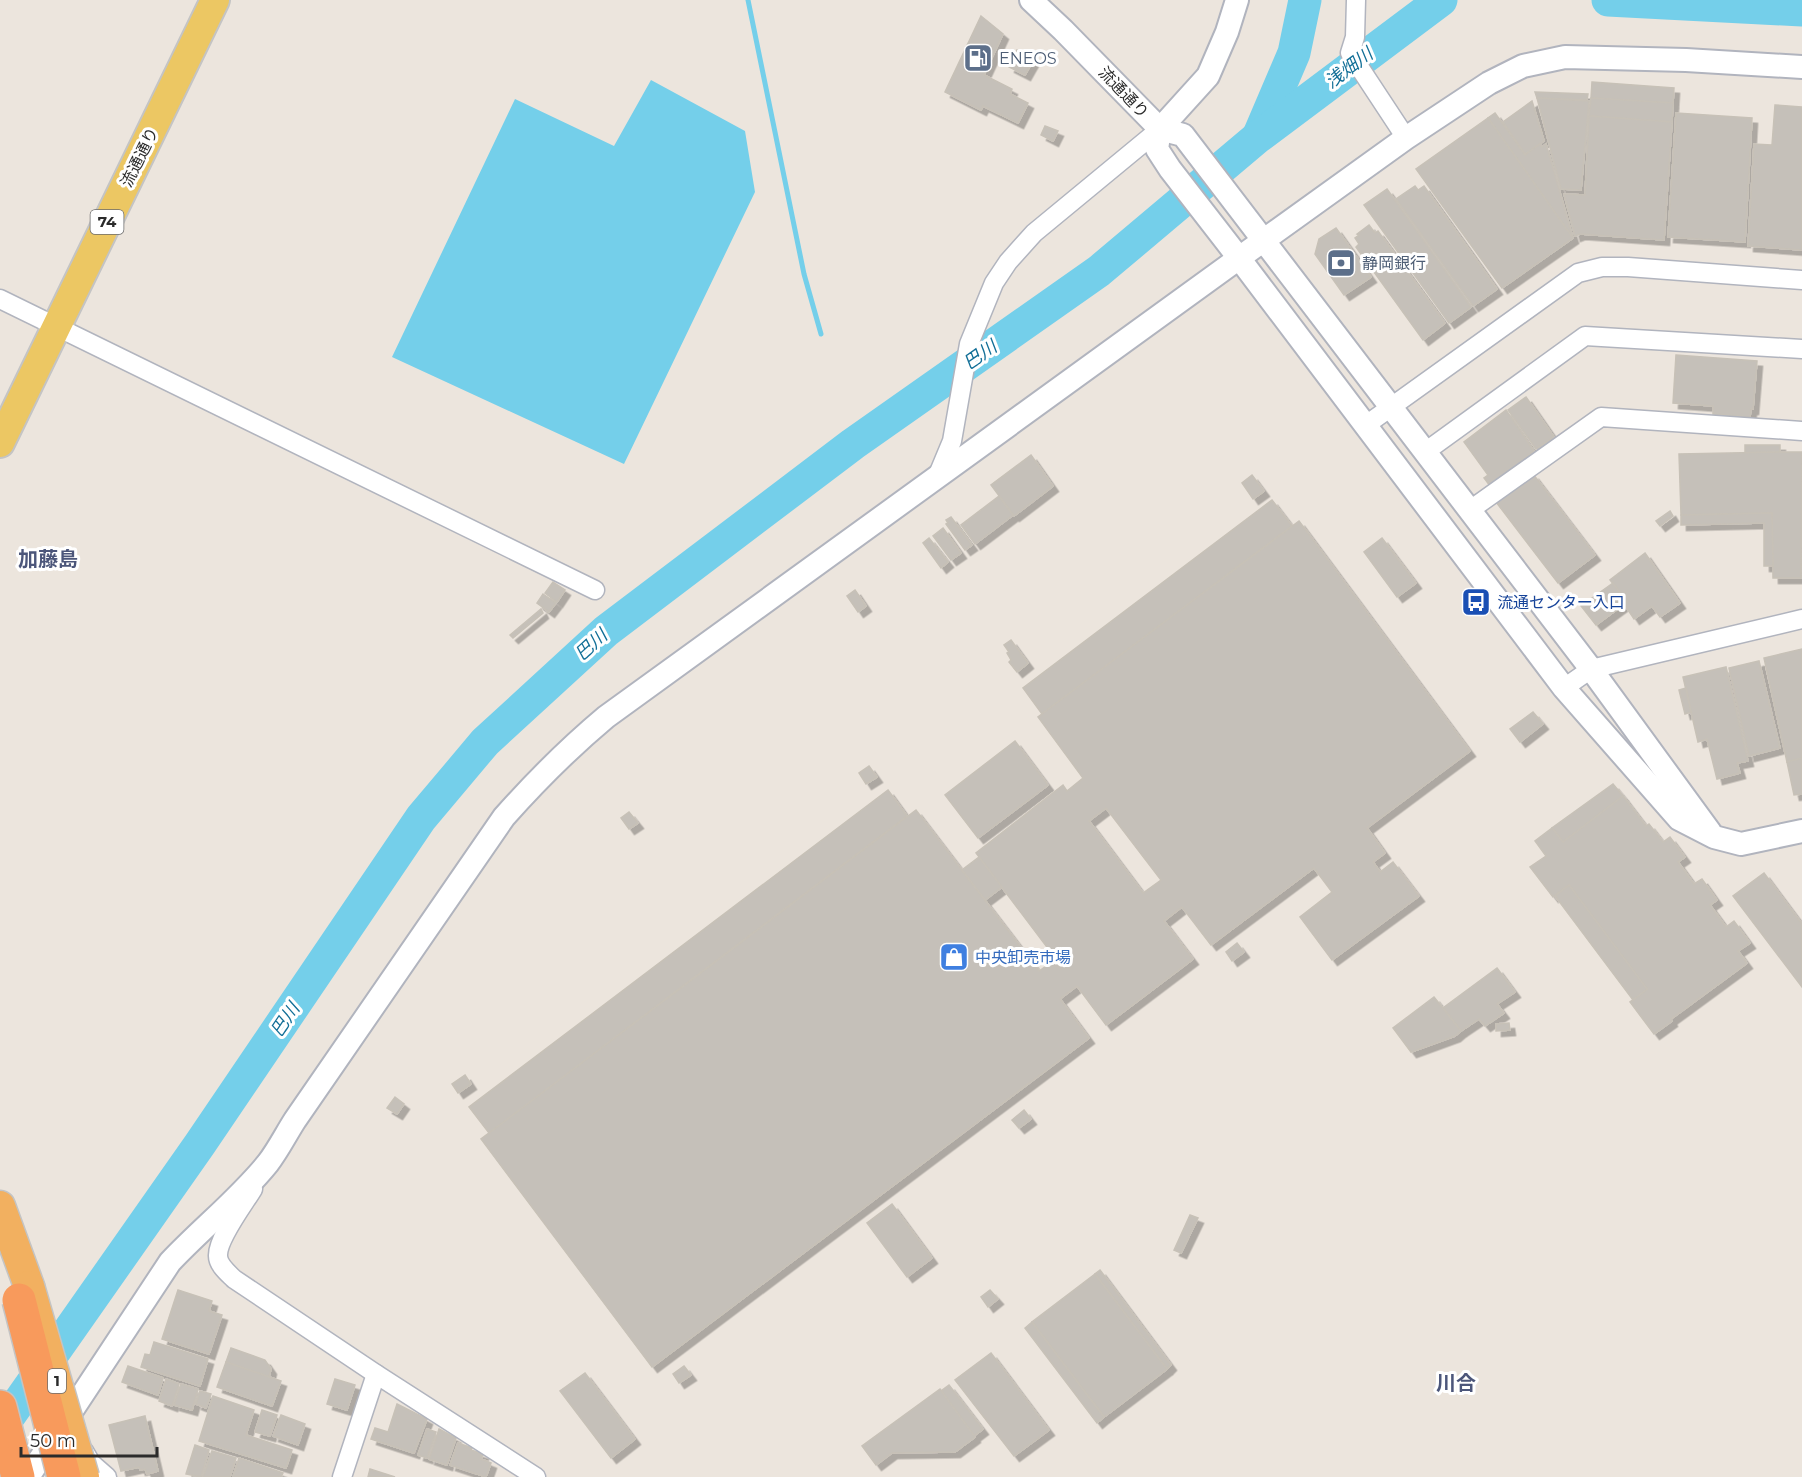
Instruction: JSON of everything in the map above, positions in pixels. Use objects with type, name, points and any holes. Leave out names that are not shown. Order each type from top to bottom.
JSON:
[{"type":"highway","name":"1","points":[[0,1206],[16,1299],[41,1477]]},
{"type":"highway","name":"1","points":[[0,1227],[16,1299],[64,1477]]},
{"type":"highway","name":"1","points":[[16,1299],[84,1477]]},
{"type":"highway","points":[[0,1407],[18,1477]]},
{"type":"main road","name":"流通通り","points":[[0,443],[215,0]]},
{"type":"street","name":"流通通り","points":[[1031,0],[1160,129],[1208,76],[1227,32],[1237,0]]},
{"type":"street","points":[[1356,0],[1355,37],[1350,53],[1406,138]]},
{"type":"street","points":[[536,1477],[252,1292],[234,1279],[222,1266],[218,1256],[221,1242],[295,1120],[504,817],[532,785],[574,743],[635,694],[1406,138],[1489,83],[1523,66],[1565,57],[1686,60],[1802,67]]},
{"type":"street","points":[[1160,129],[1183,135],[1591,669],[1714,837]]},
{"type":"street","points":[[1160,129],[1157,149],[1170,169],[1564,688],[1679,819],[1714,837],[1741,844],[1802,831]]},
{"type":"street","points":[[937,477],[952,441],[969,344],[994,283],[1008,262],[1034,233],[1160,129]]},
{"type":"street","points":[[1366,425],[1578,273],[1602,267],[1629,267],[1802,280]]},
{"type":"street","points":[[0,299],[595,590]]},
{"type":"street","points":[[1425,452],[1586,336],[1802,349]]},
{"type":"street","points":[[1470,510],[1601,417],[1802,431]]},
{"type":"street","points":[[1564,688],[1591,669],[1802,619]]},
{"type":"street","points":[[28,1477],[170,1262],[269,1161]]},
{"type":"street","points":[[342,1477],[376,1374]]},
{"type":"street","points":[[66,1421],[91,1463],[107,1477]]},
{"type":"water","points":[[651,80],[745,131],[755,192],[624,464],[392,357],[515,99],[614,146]]},
{"type":"building","points":[[981,16],[1003,34],[984,75],[1012,89],[1010,94],[1028,103],[1018,123],[983,106],[981,110],[945,92]]},
{"type":"building","points":[[1017,50],[1034,59],[1025,75],[1009,67]]},
{"type":"building","points":[[1592,82],[1674,88],[1673,103],[1591,98]]},
{"type":"building","points":[[1535,92],[1588,94],[1587,100],[1537,98]]},
{"type":"building","points":[[1537,98],[1589,101],[1581,190],[1561,189]]},
{"type":"building","points":[[1591,98],[1673,103],[1672,122],[1589,116]]},
{"type":"building","points":[[1532,101],[1544,141],[1525,154],[1503,122]]},
{"type":"building","points":[[1775,105],[1802,107],[1802,250],[1748,246],[1754,144],[1772,145]]},
{"type":"building","points":[[1495,113],[1525,155],[1540,144],[1542,147],[1546,144],[1573,238],[1488,118]]},
{"type":"building","points":[[1676,113],[1752,118],[1745,242],[1668,237]]},
{"type":"building","points":[[1589,116],[1672,122],[1664,240],[1580,234],[1575,236],[1564,194],[1585,195]]},
{"type":"building","points":[[1488,118],[1573,238],[1502,288],[1416,169]]},
{"type":"building","points":[[1045,126],[1058,131],[1053,141],[1041,135]]},
{"type":"building","points":[[1415,186],[1418,190],[1424,186],[1497,289],[1473,306],[1396,199]]},
{"type":"building","points":[[1387,189],[1471,307],[1449,323],[1364,205]]},
{"type":"building","points":[[1369,225],[1375,233],[1378,231],[1445,323],[1423,340],[1356,247],[1359,244],[1355,238],[1359,235],[1357,234]]},
{"type":"building","points":[[1336,228],[1371,277],[1344,295],[1315,254],[1319,239]]},
{"type":"building","points":[[1676,355],[1757,361],[1753,409],[1751,409],[1750,417],[1713,414],[1713,406],[1673,403]]},
{"type":"building","points":[[1526,397],[1554,437],[1536,449],[1508,410]]},
{"type":"building","points":[[1506,410],[1534,451],[1490,486],[1484,478],[1488,475],[1464,442]]},
{"type":"building","points":[[1745,445],[1780,445],[1780,452],[1745,453]]},
{"type":"building","points":[[1802,452],[1801,578],[1773,578],[1772,513],[1681,515],[1679,454]]},
{"type":"building","points":[[1031,455],[1053,486],[1014,516],[991,485]]},
{"type":"building","points":[[1533,474],[1595,555],[1558,583],[1496,502]]},
{"type":"building","points":[[1252,475],[1264,491],[1253,499],[1242,483]]},
{"type":"building","points":[[999,496],[1013,515],[975,544],[961,525]]},
{"type":"building","points":[[1272,500],[1292,526],[1042,714],[1023,688]]},
{"type":"building","points":[[1670,511],[1673,516],[1660,526],[1656,521]]},
{"type":"building","points":[[1772,513],[1773,566],[1764,566],[1764,523],[1681,525],[1681,515]]},
{"type":"building","points":[[951,517],[972,545],[965,550],[946,524],[948,523],[946,520]]},
{"type":"building","points":[[1299,521],[1470,751],[1367,828],[1385,853],[1373,862],[1380,872],[1393,862],[1419,896],[1332,960],[1300,917],[1332,892],[1314,868],[1211,945],[1182,907],[1164,921],[1193,959],[1106,1025],[1077,986],[1060,999],[1089,1038],[652,1367],[481,1139],[916,810],[1039,971],[1056,959],[976,853],[1063,785],[1067,791],[1083,778],[1038,717]],"holes":[[[1106,808],[1161,880],[1143,893],[1089,821]]]},
{"type":"building","points":[[943,528],[961,553],[951,560],[933,536]]},
{"type":"building","points":[[929,538],[948,562],[941,568],[923,543]]},
{"type":"building","points":[[1382,538],[1416,583],[1397,597],[1364,552]]},
{"type":"building","points":[[1645,553],[1680,603],[1660,617],[1652,606],[1634,619],[1624,604],[1627,602],[1610,580]]},
{"type":"building","points":[[553,582],[565,590],[557,602],[545,593]]},
{"type":"building","points":[[1613,583],[1627,602],[1596,625],[1581,606]]},
{"type":"building","points":[[855,590],[866,606],[858,612],[847,596]]},
{"type":"building","points":[[543,594],[556,603],[549,612],[537,603]]},
{"type":"building","points":[[541,609],[543,613],[513,638],[510,635]]},
{"type":"building","points":[[1011,640],[1028,663],[1017,672],[1009,662],[1011,660],[1007,653],[1009,652],[1004,645]]},
{"type":"building","points":[[1802,649],[1802,758],[1787,762],[1764,658]]},
{"type":"building","points":[[1759,661],[1780,748],[1749,756],[1729,668]]},
{"type":"building","points":[[1726,667],[1748,761],[1737,763],[1740,773],[1717,779],[1707,739],[1698,742],[1683,677]]},
{"type":"building","points":[[1686,688],[1691,712],[1685,714],[1679,690]]},
{"type":"building","points":[[1533,712],[1543,724],[1520,742],[1510,729]]},
{"type":"building","points":[[1015,741],[1048,785],[978,838],[945,795]]},
{"type":"building","points":[[1802,758],[1802,794],[1794,795],[1787,762]]},
{"type":"building","points":[[869,766],[877,777],[866,784],[859,773]]},
{"type":"building","points":[[1613,784],[1623,796],[1563,842],[1552,828]]},
{"type":"building","points":[[888,790],[907,816],[489,1133],[469,1107]]},
{"type":"building","points":[[1623,796],[1646,826],[1649,824],[1663,842],[1670,837],[1685,857],[1678,862],[1694,884],[1702,879],[1717,900],[1710,905],[1726,927],[1734,921],[1750,943],[1738,951],[1747,963],[1654,1034],[1630,1002],[1647,989],[1569,885],[1553,897],[1530,867],[1546,856],[1535,841],[1552,828],[1563,842]]},
{"type":"building","points":[[629,812],[638,823],[629,829],[621,818]]},
{"type":"building","points":[[979,857],[1002,887],[985,900],[962,870]]},
{"type":"building","points":[[1764,873],[1802,924],[1802,987],[1733,896]]},
{"type":"building","points":[[1569,885],[1647,989],[1633,1000],[1555,896]]},
{"type":"building","points":[[1237,943],[1244,952],[1232,961],[1226,952]]},
{"type":"building","points":[[1497,968],[1515,992],[1497,1004],[1504,1013],[1485,1026],[1479,1019],[1461,1031],[1443,1008]]},
{"type":"building","points":[[1434,997],[1461,1031],[1455,1036],[1411,1052],[1393,1028]]},
{"type":"building","points":[[1509,1023],[1510,1030],[1496,1031],[1496,1024]]},
{"type":"building","points":[[465,1075],[471,1084],[458,1093],[452,1084]]},
{"type":"building","points":[[395,1097],[404,1104],[397,1114],[387,1108]]},
{"type":"building","points":[[1024,1110],[1031,1119],[1019,1128],[1012,1120]]},
{"type":"building","points":[[892,1204],[932,1258],[907,1277],[867,1223]]},
{"type":"building","points":[[1190,1215],[1198,1218],[1181,1253],[1174,1250]]},
{"type":"building","points":[[1100,1270],[1171,1365],[1167,1369],[1095,1274]]},
{"type":"building","points":[[1095,1274],[1167,1369],[1104,1417],[1032,1322]]},
{"type":"building","points":[[178,1290],[212,1301],[209,1311],[222,1315],[209,1354],[162,1339]]},
{"type":"building","points":[[990,1290],[998,1299],[988,1307],[981,1297]]},
{"type":"building","points":[[1032,1322],[1104,1417],[1097,1423],[1025,1328]]},
{"type":"building","points":[[154,1342],[208,1359],[200,1386],[141,1367],[145,1354],[150,1355]]},
{"type":"building","points":[[231,1348],[265,1360],[271,1369],[269,1377],[226,1362]]},
{"type":"building","points":[[991,1353],[1049,1430],[1014,1456],[955,1380]]},
{"type":"building","points":[[226,1362],[281,1381],[272,1406],[217,1387]]},
{"type":"building","points":[[128,1366],[163,1378],[158,1395],[122,1382]]},
{"type":"building","points":[[684,1366],[691,1375],[679,1383],[673,1374]]},
{"type":"building","points":[[585,1373],[635,1439],[611,1458],[560,1391]]},
{"type":"building","points":[[166,1379],[179,1384],[172,1406],[159,1401]]},
{"type":"building","points":[[335,1379],[355,1385],[347,1410],[327,1404]]},
{"type":"building","points":[[181,1384],[198,1389],[192,1410],[174,1405]]},
{"type":"building","points":[[949,1385],[983,1429],[974,1436],[941,1391]]},
{"type":"building","points":[[940,1389],[975,1437],[955,1452],[892,1453],[876,1465],[862,1446]]},
{"type":"building","points":[[200,1391],[211,1394],[206,1408],[196,1404]]},
{"type":"building","points":[[213,1396],[254,1410],[246,1435],[292,1450],[286,1468],[199,1441]]},
{"type":"building","points":[[397,1404],[427,1419],[414,1453],[371,1439],[375,1428],[388,1432]]},
{"type":"building","points":[[262,1410],[277,1415],[270,1436],[255,1432]]},
{"type":"building","points":[[281,1415],[305,1424],[298,1445],[273,1436]]},
{"type":"building","points":[[145,1416],[158,1471],[147,1474],[145,1469],[140,1470],[139,1467],[121,1471],[109,1425]]},
{"type":"building","points":[[427,1429],[436,1432],[427,1458],[418,1455]]},
{"type":"building","points":[[439,1429],[456,1438],[447,1465],[429,1459]]},
{"type":"building","points":[[458,1443],[483,1454],[481,1459],[491,1463],[486,1477],[450,1465]]},
{"type":"building","points":[[195,1445],[209,1450],[201,1477],[186,1474]]},
{"type":"building","points":[[212,1451],[236,1458],[230,1477],[203,1477]]},
{"type":"building","points":[[239,1458],[283,1473],[281,1477],[233,1477]]},
{"type":"building","points":[[370,1469],[395,1477],[368,1477]]},
{"type":"waterway","points":[[748,0],[804,274],[821,334]]},
{"type":"waterway","name":"巴川","points":[[1259,135],[1294,53],[1305,0]]},
{"type":"waterway","name":"巴川","points":[[0,1429],[200,1144],[421,818],[485,742],[606,631],[853,444],[1099,271],[1258,137],[1441,0]]},
{"type":"waterway","name":"浅畑川","points":[[1608,0],[1802,10]]},
{"type":"place","name":"ENEOS","points":[[978,58]]},
{"type":"place","name":"静岡銀行","points":[[1341,263]]},
{"type":"place","name":"流通センター入口","points":[[1476,602]]},
{"type":"place","name":"中央卸売市場","points":[[954,957]]},
{"type":"district","name":"加藤島","points":[[48,559]]},
{"type":"district","name":"川合","points":[[1456,1383]]}]
